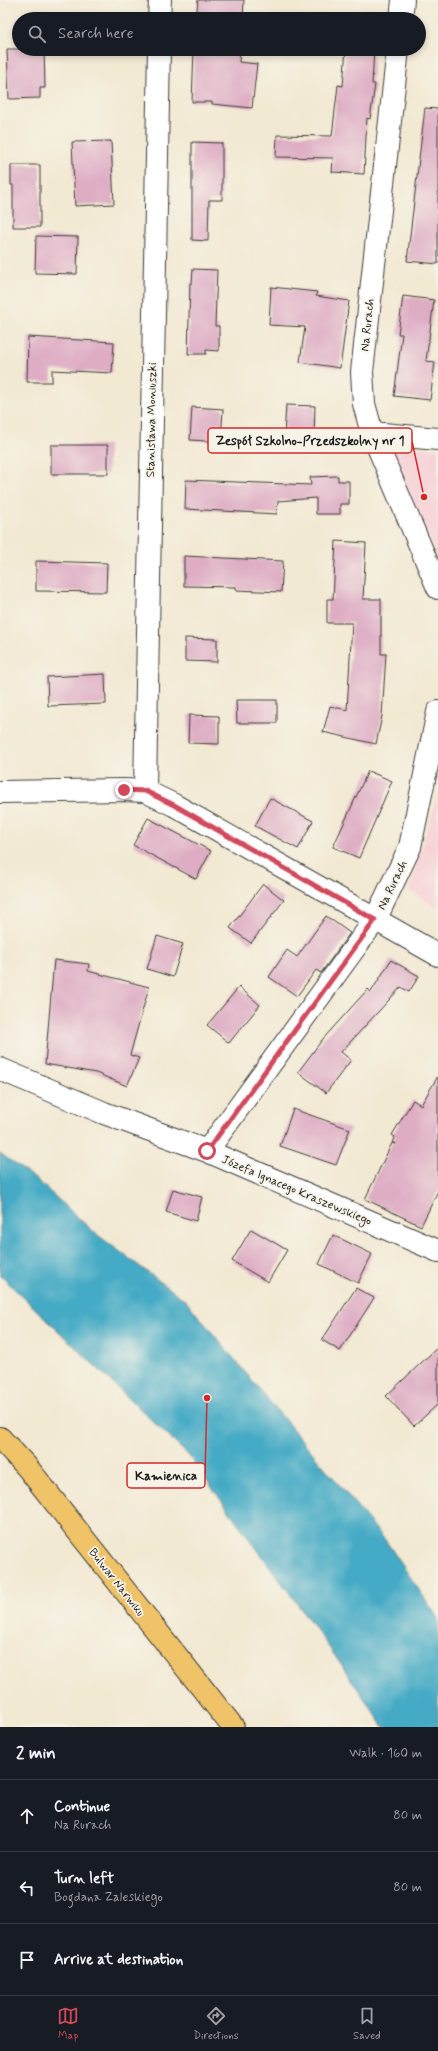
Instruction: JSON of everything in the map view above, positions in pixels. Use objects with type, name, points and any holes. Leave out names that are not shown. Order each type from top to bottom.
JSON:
[{"type":"main road","name":"Bulwar Narwiku","points":[[0,1438],[27,1468],[233,1727]]},
{"type":"street","points":[[159,12],[160,0]]},
{"type":"street","points":[[402,12],[403,0]]},
{"type":"street","name":"Stanisława Moniuszki","points":[[145,791],[159,56]]},
{"type":"street","name":"Na Rurach","points":[[397,56],[362,372],[364,404],[372,433],[438,588]]},
{"type":"street","points":[[372,433],[438,439]]},
{"type":"street","name":"Na Rurach","points":[[207,1151],[375,920],[410,848],[438,712]]},
{"type":"street","points":[[0,792],[145,791],[174,805],[438,955]]},
{"type":"street","name":"Józefa Ignacego Kraszewskiego","points":[[0,1069],[104,1113],[207,1151],[438,1251]]},
{"type":"shaded area","points":[[392,445],[438,449],[438,559],[391,453]]},
{"type":"shaded area","points":[[438,792],[438,909],[409,890]]},
{"type":"water","points":[[0,1153],[38,1181],[95,1233],[185,1300],[386,1541],[438,1618],[438,1727],[384,1727],[326,1643],[188,1455],[0,1275]]},
{"type":"building","points":[[198,0],[244,0],[243,12],[197,12]]},
{"type":"building","points":[[7,49],[12,49],[12,56],[44,56],[45,88],[40,88],[40,98],[9,99]]},
{"type":"building","points":[[194,56],[239,56],[239,62],[257,64],[252,108],[212,104],[212,102],[192,102]]},
{"type":"building","points":[[345,56],[374,56],[372,84],[375,84],[370,119],[367,118],[364,174],[332,172],[333,158],[276,157],[277,135],[332,136],[338,85],[343,86]]},
{"type":"building","points":[[425,108],[438,109],[438,264],[407,261]]},
{"type":"building","points":[[111,141],[114,204],[75,206],[72,142]]},
{"type":"building","points":[[192,142],[222,143],[222,200],[209,200],[208,241],[192,240]]},
{"type":"building","points":[[11,165],[40,165],[40,227],[13,227],[13,185],[11,185]]},
{"type":"building","points":[[36,236],[78,237],[77,274],[35,273]]},
{"type":"building","points":[[193,269],[217,270],[215,326],[219,326],[219,351],[206,350],[206,354],[188,354],[190,283],[192,283]]},
{"type":"building","points":[[271,287],[317,292],[316,296],[349,301],[340,368],[300,362],[305,327],[269,325]]},
{"type":"building","points":[[403,296],[434,300],[426,361],[435,362],[430,400],[394,396],[402,334],[398,334]]},
{"type":"building","points":[[28,337],[114,342],[112,373],[52,370],[52,382],[27,382]]},
{"type":"building","points":[[286,405],[315,406],[314,437],[284,436]]},
{"type":"building","points":[[192,407],[223,409],[221,442],[190,440]]},
{"type":"building","points":[[51,445],[108,445],[108,474],[51,474]]},
{"type":"building","points":[[338,476],[338,481],[349,481],[349,504],[340,504],[340,514],[316,514],[316,498],[278,501],[277,514],[185,509],[186,480],[311,485],[310,477]]},
{"type":"building","points":[[336,541],[366,543],[363,599],[381,599],[381,654],[386,654],[382,716],[376,744],[323,732],[330,706],[347,710],[352,623],[327,623],[327,599],[333,599]]},
{"type":"building","points":[[184,556],[283,561],[281,592],[236,590],[236,587],[184,586]]},
{"type":"building","points":[[36,561],[107,563],[106,592],[36,591]]},
{"type":"building","points":[[185,638],[217,639],[217,662],[185,661]]},
{"type":"building","points":[[105,674],[106,704],[48,706],[47,677]]},
{"type":"building","points":[[236,700],[277,700],[277,723],[237,723]]},
{"type":"building","points":[[189,715],[219,716],[219,744],[188,743]]},
{"type":"building","points":[[368,771],[392,781],[359,858],[333,847]]},
{"type":"building","points":[[270,798],[313,821],[298,849],[255,826]]},
{"type":"building","points":[[148,818],[211,851],[196,879],[133,845]]},
{"type":"building","points":[[263,884],[284,900],[251,943],[230,928]]},
{"type":"building","points":[[326,916],[350,933],[321,973],[316,970],[297,996],[269,977],[287,950],[297,957]]},
{"type":"building","points":[[157,936],[183,944],[173,977],[147,969]]},
{"type":"building","points":[[54,960],[89,964],[88,971],[149,987],[130,1055],[139,1058],[127,1086],[96,1073],[45,1064]]},
{"type":"building","points":[[391,960],[419,976],[409,992],[401,987],[341,1052],[351,1060],[326,1093],[298,1072],[322,1040],[368,989],[371,992]]},
{"type":"building","points":[[239,987],[260,1005],[229,1043],[207,1025]]},
{"type":"building","points":[[438,1076],[438,1191],[421,1226],[365,1199],[392,1143],[396,1144],[392,1142],[395,1137],[392,1135],[413,1100],[421,1105]]},
{"type":"building","points":[[293,1109],[350,1129],[336,1165],[280,1146]]},
{"type":"building","points":[[173,1189],[202,1197],[196,1221],[166,1212]]},
{"type":"building","points":[[251,1229],[287,1250],[268,1282],[232,1261]]},
{"type":"building","points":[[333,1235],[372,1254],[358,1283],[319,1264]]},
{"type":"building","points":[[356,1288],[374,1298],[340,1351],[322,1340]]},
{"type":"building","points":[[438,1347],[438,1404],[414,1426],[386,1396]]},
{"type":"place","name":"Zespół Szkolno-Przedszkolny nr 1","points":[[424,497]]},
{"type":"place","name":"Kamienica","points":[[207,1398]]},
{"type":"route","points":[[124,790],[145,791],[174,805],[375,920],[207,1151]]}]
